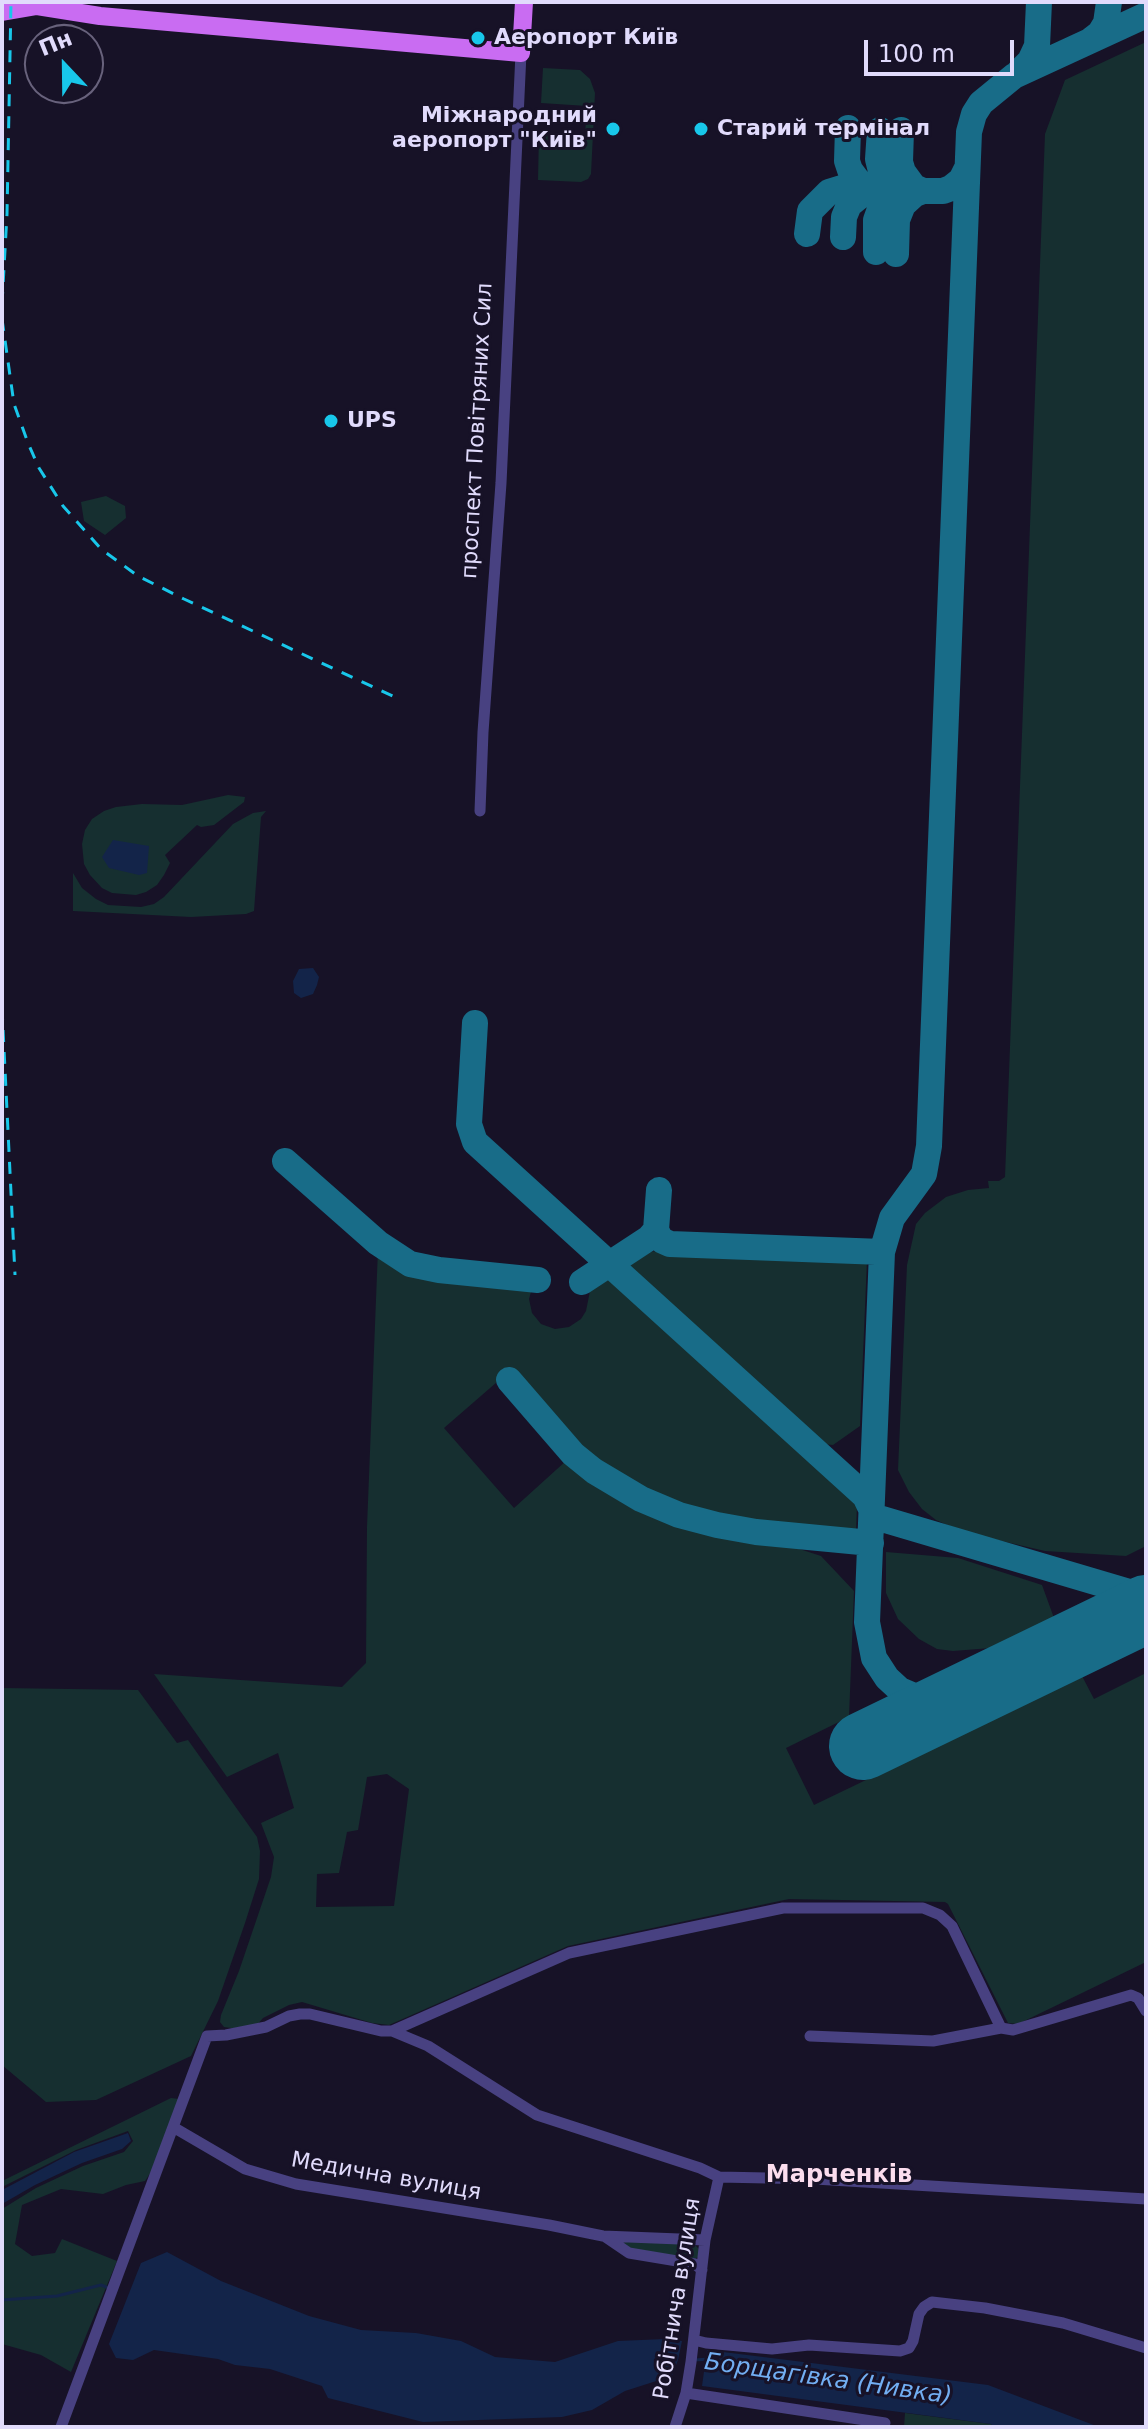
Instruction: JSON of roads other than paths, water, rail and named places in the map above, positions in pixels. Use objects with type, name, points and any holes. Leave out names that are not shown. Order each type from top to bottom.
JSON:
[{"type":"main road","name":"проспект Повітряних Сил","points":[[521,53],[524,2]]},
{"type":"main road","points":[[2,12],[37,6],[68,12],[521,53]]},
{"type":"main road","points":[[2,26],[23,18],[68,12]]},
{"type":"street","name":"проспект Повітряних Сил","points":[[480,811],[501,483],[521,53]]},
{"type":"street","points":[[392,2031],[569,1953],[783,1908],[923,1908],[940,1915],[952,1926],[1001,2028]]},
{"type":"street","points":[[810,2036],[933,2041],[1001,2028],[1013,2030],[1131,1995],[1138,1998],[1146,2011]]},
{"type":"street","points":[[61,2427],[207,2036],[266,2027],[289,2016],[310,2014],[392,2031],[428,2046],[537,2115],[719,2177],[815,2179],[1146,2199]]},
{"type":"street","name":"Медична вулиця","points":[[173,2127],[245,2169],[296,2184],[603,2236],[705,2240]]},
{"type":"street","name":"Робітнича вулиця","points":[[675,2427],[692,2360],[705,2240],[719,2177]]},
{"type":"street","name":"Медична вулиця","points":[[603,2236],[629,2253],[695,2264],[702,2270]]},
{"type":"street","points":[[694,2340],[772,2349],[809,2345],[900,2351],[909,2348],[919,2314],[932,2302],[985,2308],[1063,2323],[1146,2348]]},
{"type":"street","points":[[686,2393],[885,2423]]},
{"type":"water","points":[[113,840],[149,846],[147,873],[139,875],[109,868],[102,857]]},
{"type":"water","points":[[313,968],[319,977],[317,985],[313,994],[301,998],[294,993],[293,981],[299,969]]},
{"type":"water","points":[[128,2133],[131,2141],[122,2149],[82,2163],[2,2204],[2,2190],[74,2152]]},
{"type":"water","points":[[167,2252],[221,2281],[309,2316],[361,2330],[416,2333],[461,2341],[495,2357],[555,2362],[618,2341],[682,2341],[672,2376],[625,2391],[592,2410],[562,2417],[423,2422],[328,2398],[322,2386],[270,2369],[154,2350],[133,2360],[116,2358],[109,2344],[141,2263]]},
{"type":"water","points":[[707,2350],[988,2385],[1099,2427],[993,2427],[991,2424],[702,2386]]},
{"type":"waterway","name":"Борщагівка (Нивка)","points":[[2,2300],[57,2296],[101,2285],[109,2288]]},
{"type":"waterway","name":"Борщагівка (Нивка)","points":[[694,2360],[710,2359]]},
{"type":"railway","points":[[2,304],[11,2]]},
{"type":"railway","points":[[2,319],[14,404],[28,443],[39,468],[63,506],[101,549],[138,576],[399,699]]},
{"type":"railway","points":[[2,1008],[15,1275]]},
{"type":"place","name":"Аеропорт Київ","points":[[478,38]]},
{"type":"place","name":"Міжнародний аеропорт \"Київ\"","points":[[613,129]]},
{"type":"place","name":"Старий термінал","points":[[701,129]]},
{"type":"place","name":"UPS","points":[[331,421]]},
{"type":"district","name":"Марченків","points":[[839,2176]]}]
